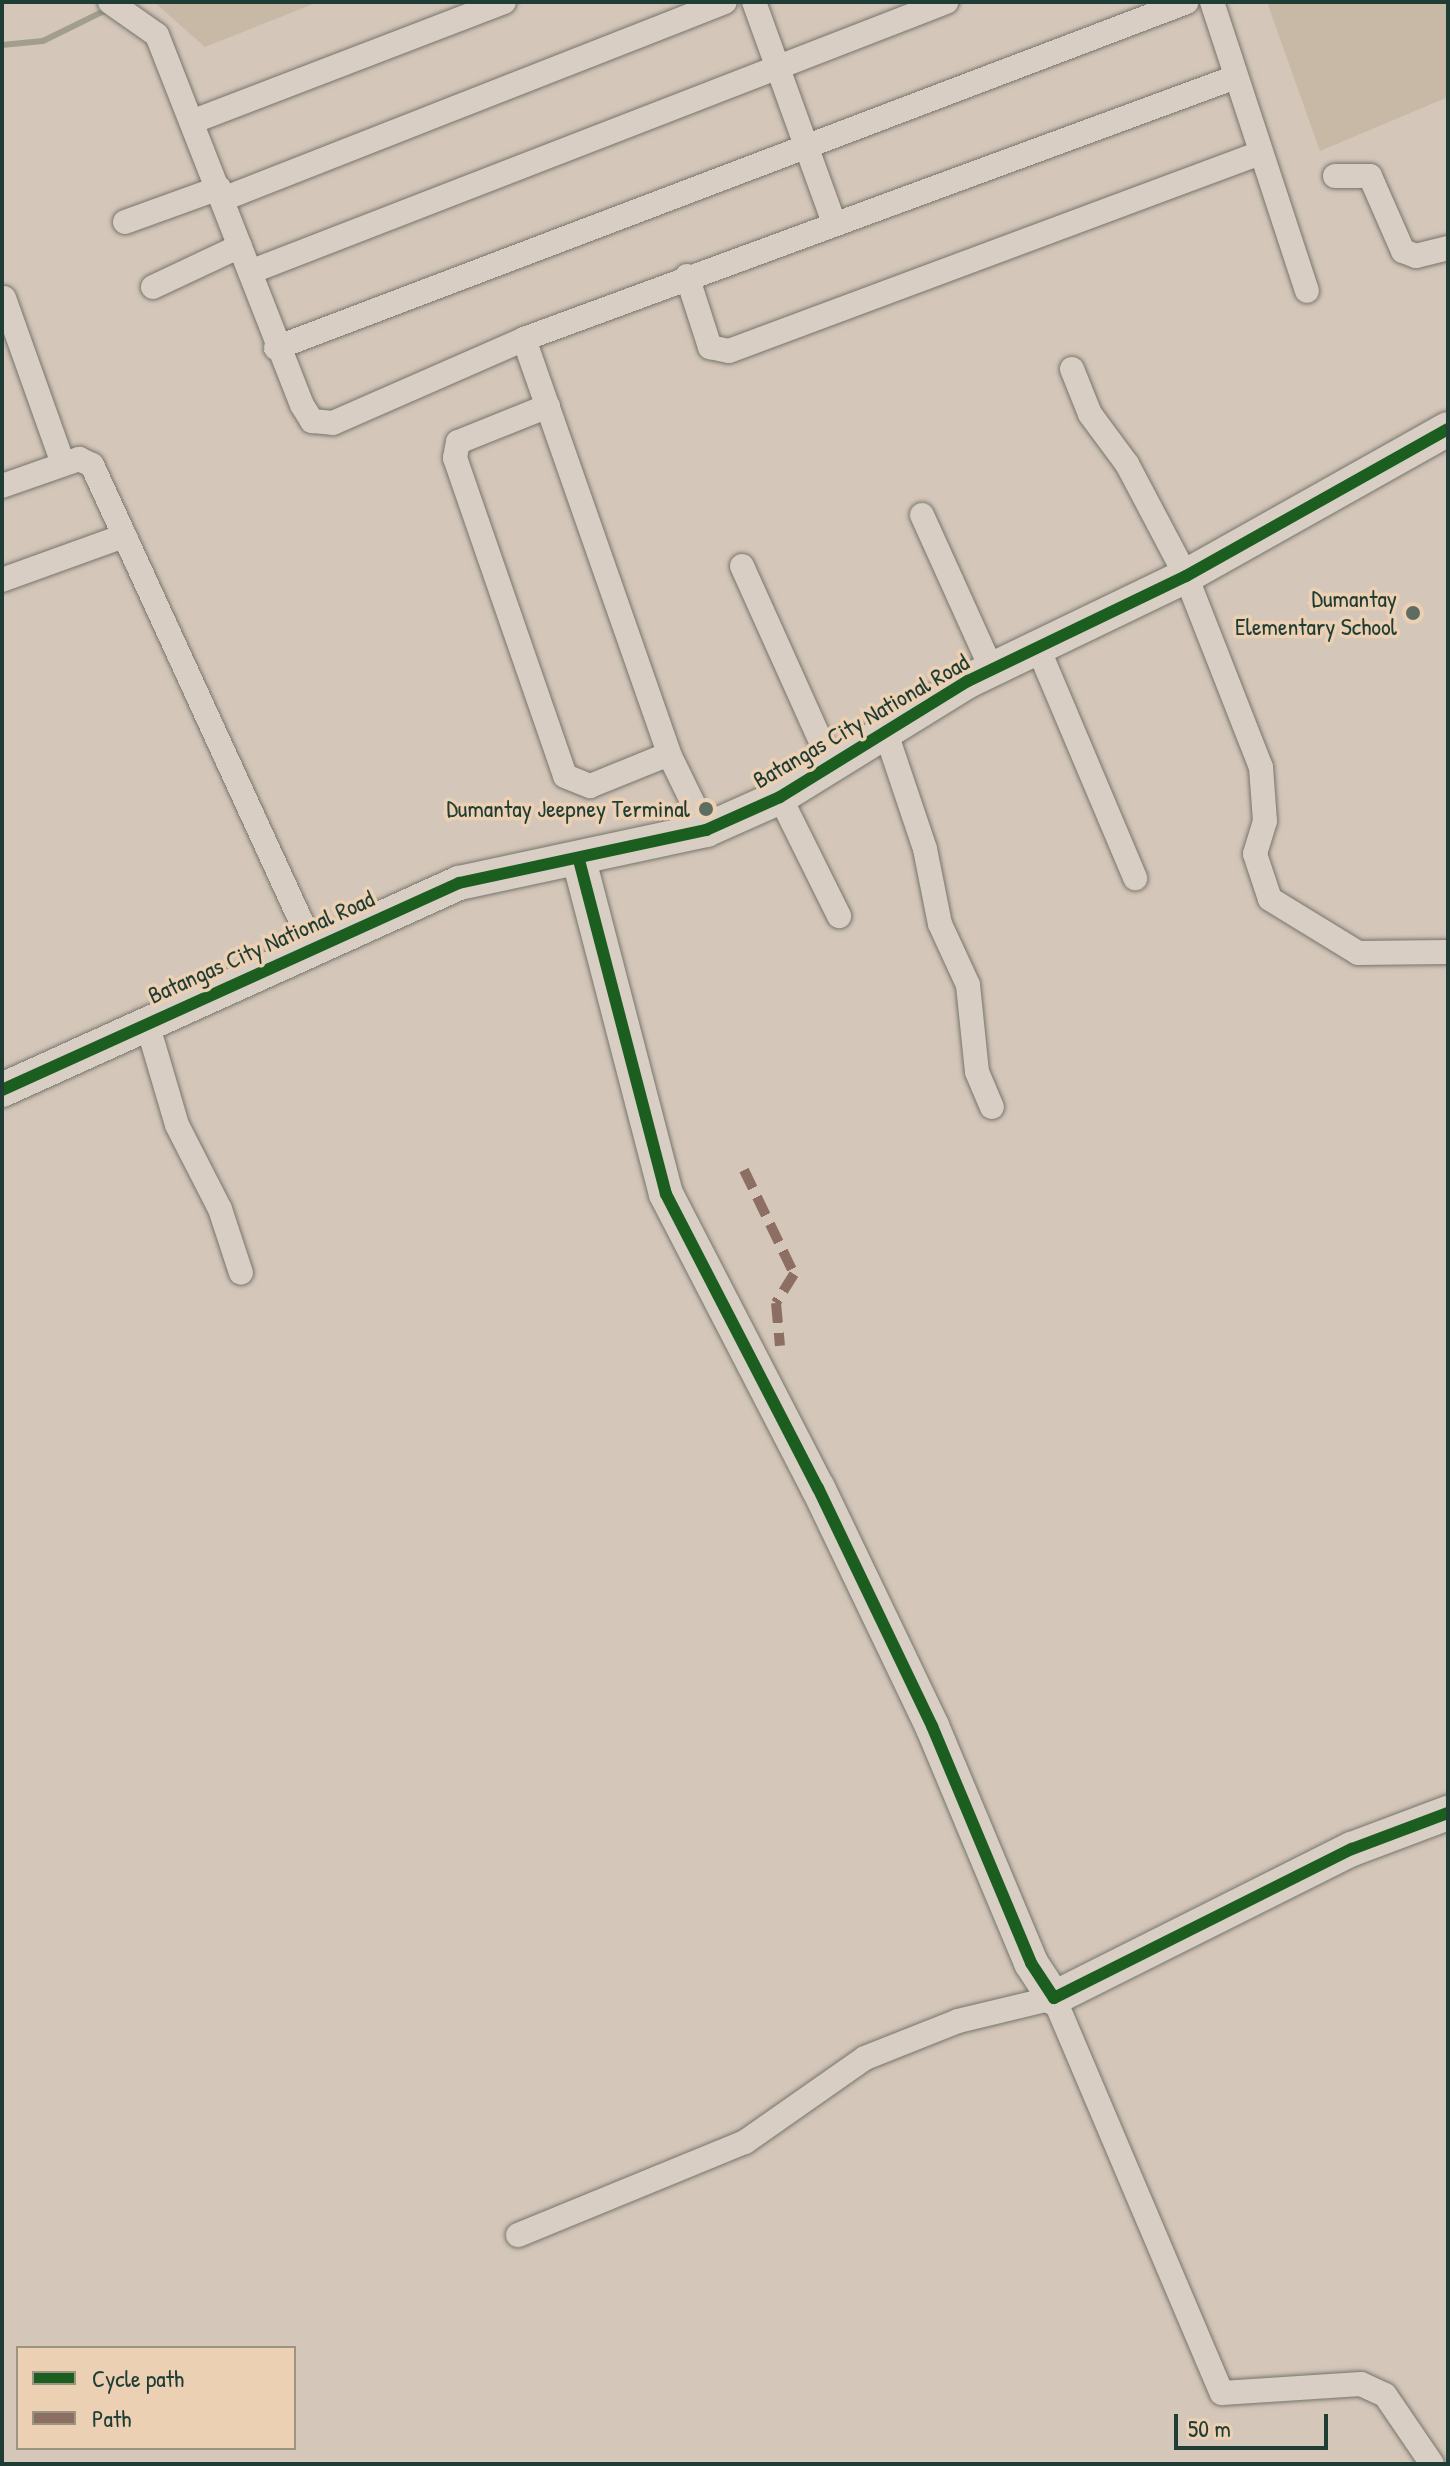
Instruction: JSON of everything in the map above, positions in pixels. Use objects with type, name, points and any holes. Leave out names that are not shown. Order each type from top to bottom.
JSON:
[{"type":"street","points":[[110,2],[134,15],[157,35],[194,121],[276,348],[312,421],[333,423],[524,339],[687,276],[1233,78]]},
{"type":"street","points":[[194,121],[504,2]]},
{"type":"street","points":[[125,222],[221,193],[725,2]]},
{"type":"street","points":[[754,2],[834,223]]},
{"type":"street","points":[[250,272],[946,2]]},
{"type":"street","points":[[276,348],[807,143],[1187,2]]},
{"type":"street","points":[[1212,2],[1233,78],[1307,291]]},
{"type":"street","points":[[687,276],[710,347],[729,351],[1260,153]]},
{"type":"street","points":[[1335,176],[1370,176],[1403,251],[1416,256],[1448,248]]},
{"type":"street","points":[[153,287],[240,246]]},
{"type":"street","points":[[4,298],[63,464]]},
{"type":"street","points":[[524,339],[669,754],[706,830]]},
{"type":"street","points":[[1072,369],[1090,414],[1127,464],[1186,576],[1261,767],[1265,821],[1255,854],[1270,899],[1358,953],[1448,952]]},
{"type":"street","points":[[548,406],[458,442],[465,487],[565,776],[590,786],[669,754]]},
{"type":"street","name":"Batangas City National Road","points":[[2,1090],[312,945],[459,883],[579,860],[706,830],[780,797],[992,670],[1186,576],[1448,429]]},
{"type":"street","points":[[2,486],[87,458],[312,945]]},
{"type":"street","points":[[922,515],[992,670]]},
{"type":"street","points":[[2,580],[121,537]]},
{"type":"street","points":[[742,566],[831,764]]},
{"type":"street","points":[[1038,648],[1135,878]]},
{"type":"street","points":[[886,733],[925,849],[940,924],[968,985],[977,1072],[992,1107]]},
{"type":"street","points":[[780,797],[839,916]]},
{"type":"street","points":[[579,860],[666,1194],[818,1488],[932,1726],[1031,1963],[1054,1998],[1222,2393],[1361,2384],[1385,2395],[1432,2464]]},
{"type":"street","points":[[147,1023],[177,1125],[241,1273]]},
{"type":"street","points":[[518,2235],[745,2142],[865,2058],[958,2021],[1054,1998],[1352,1849],[1448,1813]]},
{"type":"shaded area","points":[[154,2],[318,2],[205,47]]},
{"type":"shaded area","points":[[1267,2],[1448,2],[1448,97],[1320,151]]},
{"type":"waterway","points":[[2,45],[43,41],[110,8]]},
{"type":"marked path","points":[[744,1170],[794,1274],[776,1303],[780,1346]]},
{"type":"cycle path","points":[[2,1090],[459,883],[706,830],[780,797],[968,681],[1186,576],[1448,429]]},
{"type":"cycle path","points":[[579,860],[666,1194],[818,1488],[932,1726],[1031,1963],[1054,1998],[1352,1849],[1448,1813]]},
{"type":"place","name":"Dumantay Elementary School","points":[[1413,613]]},
{"type":"place","name":"Dumantay Jeepney Terminal","points":[[706,809]]}]
